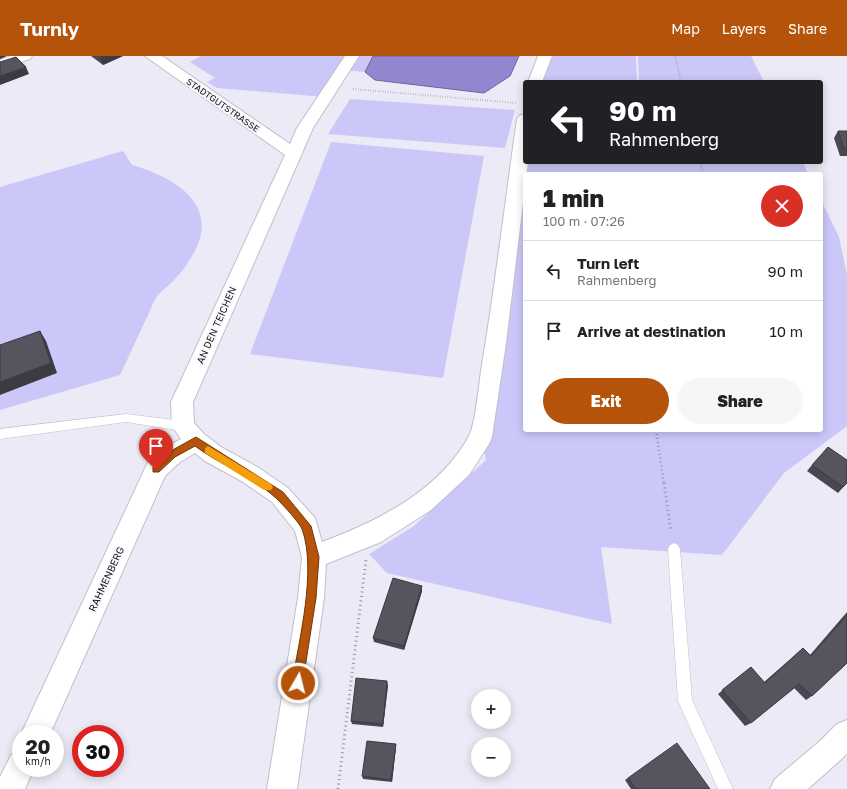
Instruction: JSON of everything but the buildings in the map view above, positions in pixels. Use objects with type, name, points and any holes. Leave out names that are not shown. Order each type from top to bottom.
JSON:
[{"type":"street","points":[[0,65],[25,56]]},
{"type":"street","name":"STADTGUTSTRASSE","points":[[152,56],[294,154]]},
{"type":"street","name":"AN DEN TEICHEN","points":[[189,433],[182,402],[305,128],[352,56]]},
{"type":"street","points":[[536,80],[545,56]]},
{"type":"street","points":[[314,557],[372,534],[423,503],[461,468],[481,437],[496,343],[521,111]]},
{"type":"street","points":[[189,433],[213,454],[251,475],[283,498],[306,526],[314,557],[311,598],[282,789]]},
{"type":"street","name":"RAHMENBERG","points":[[39,725],[156,470],[172,455],[189,433]]},
{"type":"street","points":[[785,789],[830,751],[847,734]]},
{"type":"street","points":[[10,789],[16,777]]},
{"type":"lane","points":[[0,434],[126,418],[189,433]]},
{"type":"lane","points":[[674,549],[685,701],[726,789]]},
{"type":"path","points":[[675,56],[681,80]]},
{"type":"path","points":[[332,87],[521,111]]},
{"type":"path","points":[[656,432],[674,549]]},
{"type":"path","points":[[338,789],[367,563],[360,539]]},
{"type":"shaded area","points":[[201,56],[373,56],[365,72],[343,70],[325,97],[217,88],[207,82],[215,78],[190,62]]},
{"type":"shaded area","points":[[373,56],[519,56],[510,76],[484,93],[375,80],[365,72]]},
{"type":"shaded area","points":[[545,56],[636,56],[637,80],[536,80]]},
{"type":"shaded area","points":[[638,56],[751,56],[763,80],[639,80]]},
{"type":"shaded area","points":[[350,99],[515,110],[505,148],[328,134]]},
{"type":"shaded area","points":[[331,142],[484,156],[443,378],[250,354]]},
{"type":"shaded area","points":[[123,151],[132,165],[148,170],[178,186],[189,196],[198,208],[202,222],[200,238],[192,256],[179,275],[156,297],[120,375],[0,410],[0,187]]},
{"type":"shaded area","points":[[525,164],[804,164],[807,172],[523,172]]},
{"type":"shaded area","points":[[523,174],[523,432],[823,432],[823,204],[839,237],[847,275],[847,426],[784,473],[722,555],[601,547],[612,624],[387,573],[369,554],[414,526],[486,460],[481,437]]},
{"type":"slow traffic","points":[[208,450],[251,475],[268,487]]},
{"type":"route","points":[[156,470],[172,455],[196,441],[213,454],[251,475],[280,495],[306,526],[314,557],[311,598],[298,683]]}]
